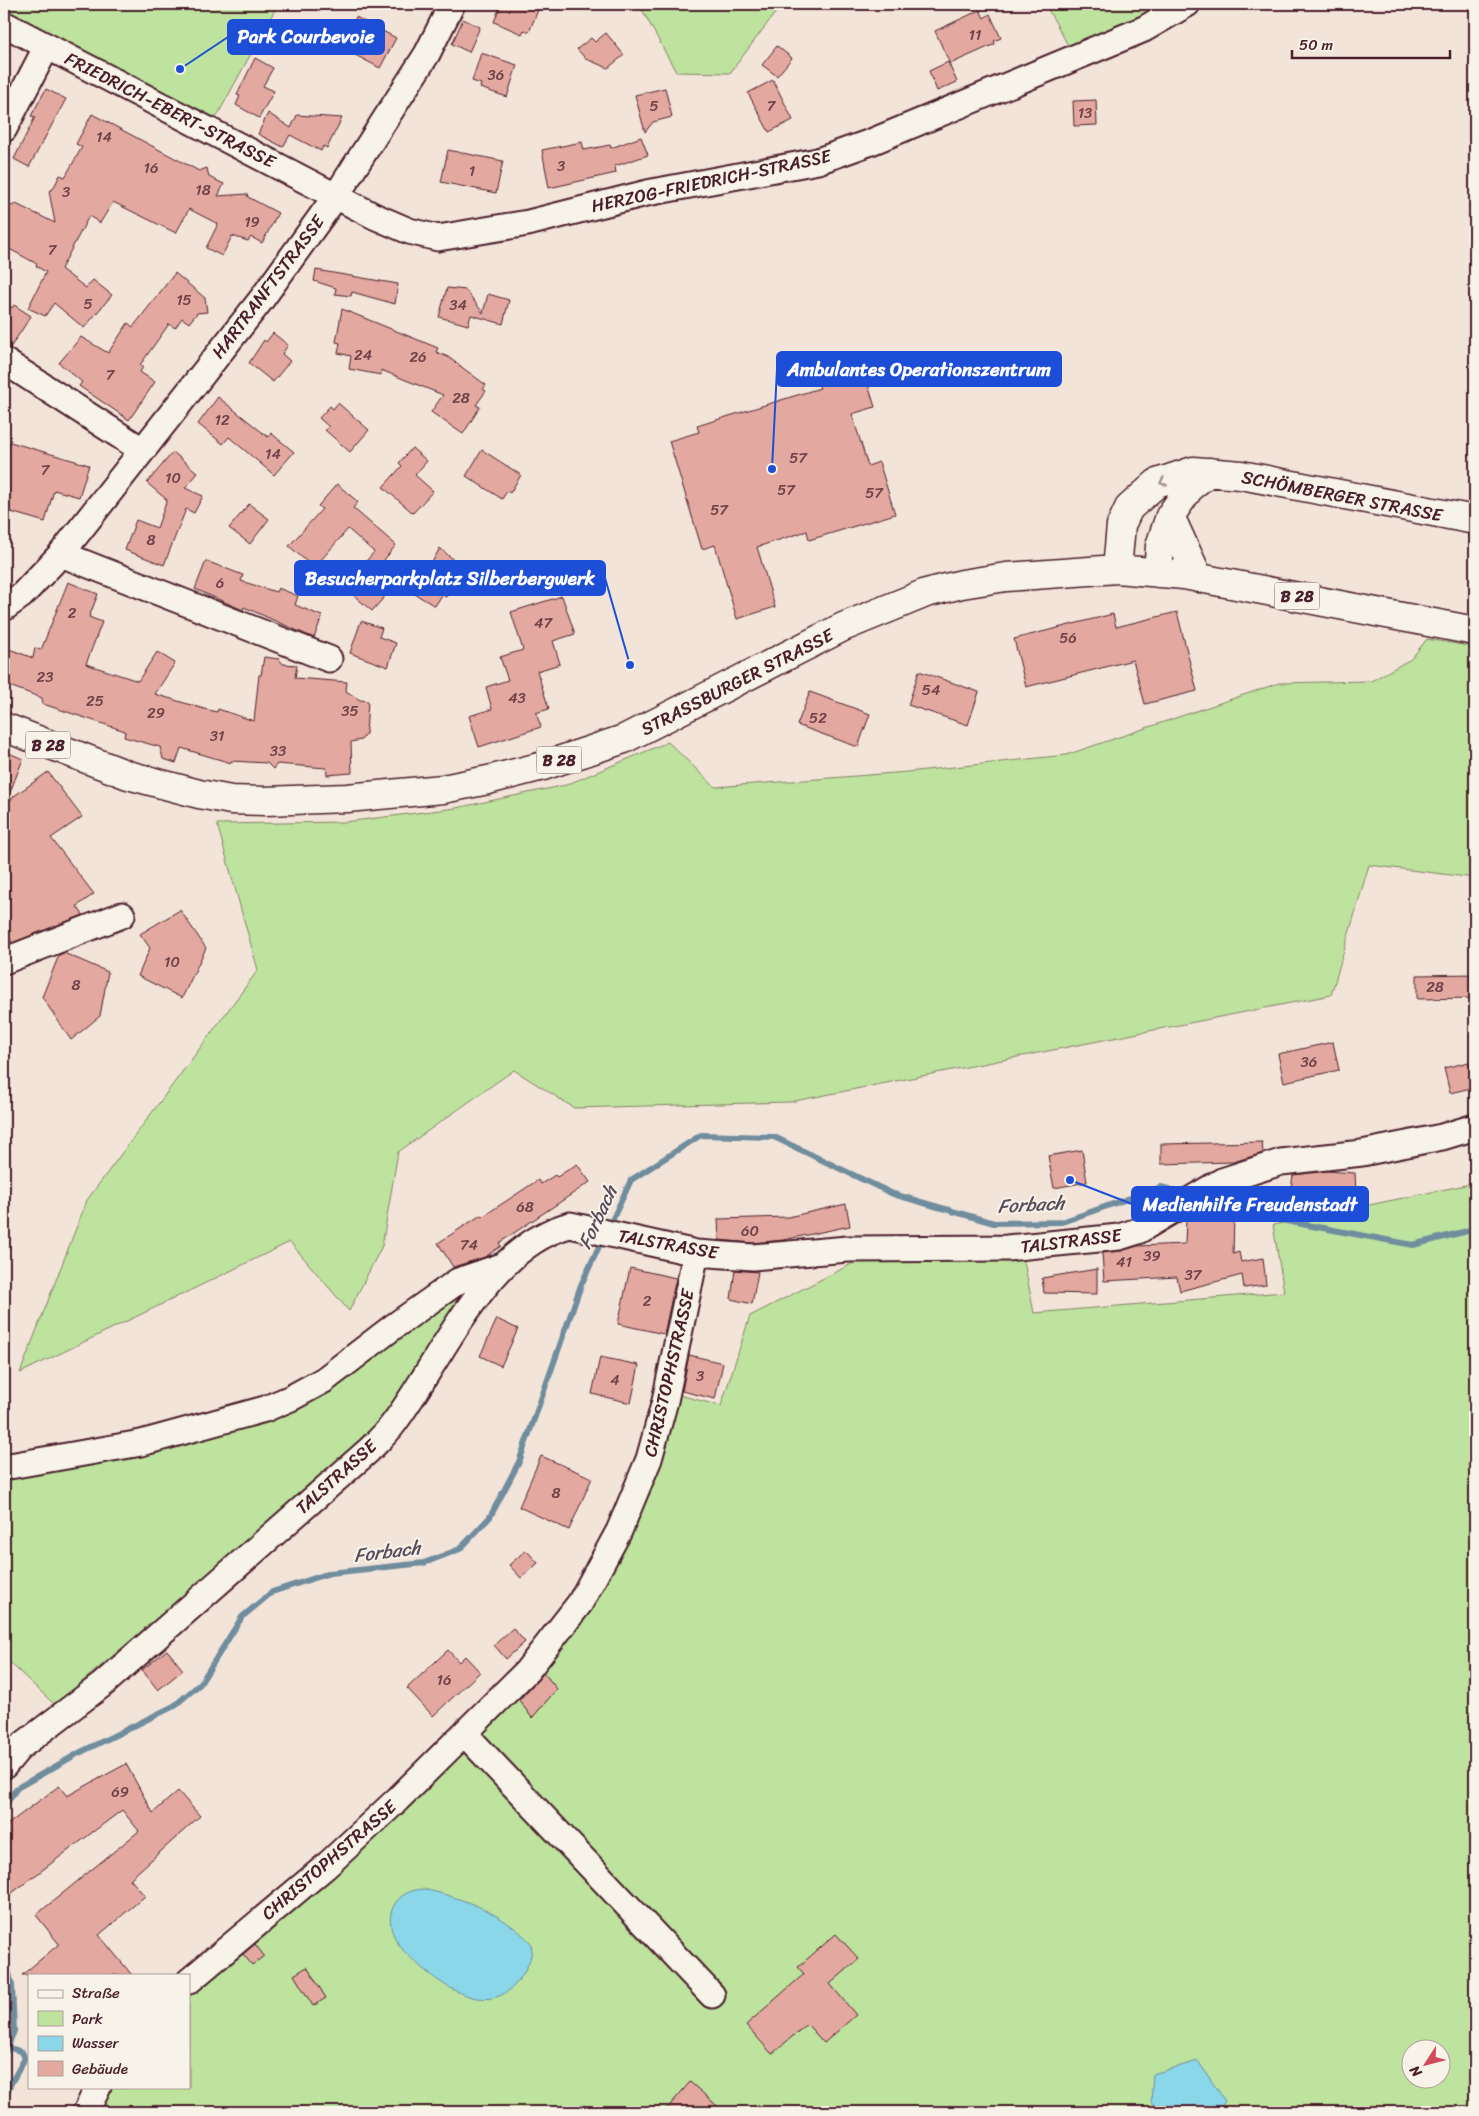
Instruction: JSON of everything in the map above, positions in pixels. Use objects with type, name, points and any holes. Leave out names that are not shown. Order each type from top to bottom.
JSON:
[{"type":"main road","name":"SCHÖMBERGER STRASSE","points":[[1117,569],[1121,526],[1129,508],[1157,483],[1193,471],[1241,475],[1475,520]]},
{"type":"main road","points":[[1158,573],[1160,546],[1170,516],[1192,486],[1209,472]]},
{"type":"main road","points":[[1170,516],[1198,577]]},
{"type":"main road","name":"STRASSBURGER STRASSE","points":[[4,727],[128,775],[199,794],[230,800],[347,798],[443,789],[542,766],[624,739],[843,627],[926,593],[962,584],[1006,577],[1117,569],[1198,577],[1475,631]]},
{"type":"street","name":"HARTRANFTSTRASSE","points":[[4,608],[22,595],[61,554],[261,300],[336,196],[428,54],[452,4]]},
{"type":"street","name":"HERZOG-FRIEDRICH-STRASSE","points":[[336,196],[409,231],[438,238],[528,222],[647,193],[818,161],[871,142],[1144,29],[1187,4]]},
{"type":"street","name":"FRIEDRICH-EBERT-STRASSE","points":[[4,24],[336,196]]},
{"type":"street","points":[[4,129],[47,46]]},
{"type":"street","points":[[4,360],[142,450]]},
{"type":"street","points":[[61,554],[329,659]]},
{"type":"street","points":[[4,961],[122,915]]},
{"type":"street","name":"TALSTRASSE","points":[[4,1766],[20,1747],[103,1684],[368,1450],[394,1424],[440,1353],[448,1337],[502,1266],[538,1238],[556,1228],[570,1225],[696,1253],[753,1257],[848,1249],[1007,1248],[1119,1237],[1138,1231],[1166,1212],[1222,1180],[1281,1162],[1362,1153],[1442,1137],[1475,1127]]},
{"type":"street","name":"CHRISTOPHSTRASSE","points":[[190,1980],[325,1867],[465,1734],[527,1671],[559,1632],[584,1596],[618,1532],[651,1451],[665,1401],[696,1253]]},
{"type":"street","points":[[4,1466],[141,1444],[265,1409],[292,1398],[324,1380],[393,1327],[458,1281],[502,1266]]},
{"type":"street","points":[[465,1734],[712,1995]]},
{"type":"street","points":[[86,2112],[98,2088]]},
{"type":"green space","points":[[4,4],[278,4],[216,118],[4,11]]},
{"type":"green space","points":[[639,4],[782,4],[730,73],[676,72]]},
{"type":"green space","points":[[1045,4],[1169,4],[1073,54]]},
{"type":"green space","points":[[1427,639],[1475,647],[1475,878],[1369,865],[1331,995],[790,1102],[574,1108],[514,1070],[398,1152],[382,1246],[349,1311],[290,1242],[20,1373],[87,1200],[258,970],[217,824],[345,822],[456,808],[566,785],[668,742],[715,787],[907,772],[1066,755],[1279,683],[1371,681],[1411,659]]},
{"type":"green space","points":[[1475,1183],[1475,2112],[73,2112],[75,2103],[84,2088],[190,2088],[190,1974],[439,1756],[544,1644],[607,1552],[664,1391],[721,1406],[750,1316],[861,1259],[1023,1256],[1034,1313],[1284,1292],[1273,1225]]},
{"type":"green space","points":[[455,1290],[462,1297],[389,1414],[359,1446],[55,1705],[4,1657],[4,1474],[266,1417]]},
{"type":"water","points":[[424,1889],[454,1897],[482,1908],[507,1923],[531,1943],[530,1958],[526,1968],[518,1981],[507,1992],[483,1999],[457,1991],[432,1976],[401,1948],[392,1931],[391,1913],[399,1899],[405,1894],[414,1890]]},
{"type":"water","points":[[1198,2061],[1225,2101],[1217,2112],[1163,2112],[1151,2102],[1153,2074]]},
{"type":"building","points":[[501,4],[535,4],[533,8],[538,10],[529,32],[524,30],[522,34],[494,22]]},
{"type":"building","points":[[980,10],[984,18],[990,14],[1001,38],[994,41],[995,44],[950,64],[935,31]]},
{"type":"building","points":[[356,17],[396,38],[380,68],[340,47]]},
{"type":"building","points":[[463,19],[480,27],[469,52],[452,44]]},
{"type":"building","points":[[606,33],[624,55],[608,68],[586,59],[577,49],[591,38],[595,42]]},
{"type":"building","points":[[777,46],[792,58],[777,76],[762,65]]},
{"type":"building","points":[[481,53],[517,65],[507,97],[480,88],[481,84],[472,81]]},
{"type":"building","points":[[255,58],[273,68],[263,86],[274,91],[259,118],[236,105],[240,96],[237,95]]},
{"type":"building","points":[[948,62],[957,82],[937,91],[929,71]]},
{"type":"building","points":[[773,80],[793,120],[769,132],[748,93]]},
{"type":"building","points":[[665,88],[672,117],[653,122],[645,132],[635,95]]},
{"type":"building","points":[[46,89],[66,99],[29,167],[14,159],[35,117],[31,116]]},
{"type":"building","points":[[1096,100],[1097,125],[1074,126],[1073,101]]},
{"type":"building","points":[[268,113],[291,128],[297,115],[342,118],[327,148],[323,146],[321,151],[290,135],[283,147],[258,134]]},
{"type":"building","points":[[92,114],[199,171],[207,168],[209,177],[224,184],[218,196],[247,194],[248,197],[278,213],[262,243],[251,237],[248,241],[232,236],[222,256],[206,248],[218,224],[189,209],[176,233],[113,202],[100,223],[89,216],[61,269],[86,288],[93,280],[112,295],[84,328],[54,303],[45,316],[28,308],[46,272],[36,266],[37,264],[4,246],[4,209],[16,204],[55,223],[49,191],[53,189],[60,175],[65,177],[82,147],[76,144]]},
{"type":"building","points":[[641,137],[648,155],[615,166],[616,173],[549,188],[542,150],[582,142],[584,150],[610,145],[611,148]]},
{"type":"building","points":[[448,150],[503,161],[496,193],[441,182]]},
{"type":"building","points":[[316,270],[398,284],[395,304],[352,292],[351,296],[335,294],[336,288],[314,281]]},
{"type":"building","points":[[175,273],[205,298],[207,312],[197,313],[189,323],[182,318],[175,328],[169,324],[140,365],[143,367],[140,372],[155,382],[129,420],[79,386],[82,382],[59,363],[81,337],[108,353],[128,323],[133,327]]},
{"type":"building","points":[[447,288],[466,290],[483,313],[488,294],[509,300],[503,324],[471,315],[468,325],[439,317]]},
{"type":"building","points":[[4,302],[12,308],[14,305],[31,316],[10,348],[4,347]]},
{"type":"building","points":[[342,309],[438,348],[436,352],[448,357],[486,385],[483,389],[486,391],[476,405],[480,407],[463,434],[431,412],[443,395],[381,370],[381,375],[349,369],[351,356],[338,353],[340,343],[336,342]]},
{"type":"building","points":[[273,333],[288,345],[282,354],[290,361],[273,382],[249,363],[264,340],[266,342]]},
{"type":"building","points":[[863,369],[875,407],[852,414],[868,466],[879,462],[895,514],[809,540],[807,531],[757,547],[775,607],[737,619],[715,545],[702,549],[669,441],[699,432],[697,426],[820,388],[818,383]]},
{"type":"building","points":[[218,397],[268,437],[271,433],[294,452],[274,475],[229,437],[223,444],[198,424]]},
{"type":"building","points":[[338,403],[369,430],[350,452],[325,430],[329,427],[319,418],[330,406],[333,409]]},
{"type":"building","points":[[10,442],[89,465],[79,497],[54,490],[45,522],[4,510],[4,462]]},
{"type":"building","points":[[412,448],[427,461],[415,475],[433,491],[413,513],[383,487],[402,466],[399,463]]},
{"type":"building","points":[[482,450],[521,475],[510,493],[507,491],[502,499],[466,476]]},
{"type":"building","points":[[173,452],[198,473],[185,488],[203,496],[194,513],[186,509],[164,565],[125,550],[136,520],[157,528],[167,500],[147,483]]},
{"type":"building","points":[[337,484],[358,502],[353,508],[396,545],[384,560],[403,576],[372,611],[344,587],[374,552],[348,529],[314,568],[289,546],[322,509],[318,506]]},
{"type":"building","points":[[249,504],[269,519],[250,544],[229,528]]},
{"type":"building","points":[[440,548],[457,563],[449,577],[455,581],[446,597],[442,595],[435,606],[410,591],[426,564],[430,566]]},
{"type":"building","points":[[206,561],[243,575],[241,581],[276,592],[278,588],[298,596],[295,605],[322,616],[314,638],[244,607],[243,610],[195,589]]},
{"type":"building","points":[[68,582],[98,594],[89,617],[102,622],[86,664],[138,681],[157,652],[175,663],[155,694],[204,709],[217,712],[218,709],[254,721],[259,675],[261,675],[264,657],[279,659],[283,664],[297,665],[295,678],[347,682],[346,691],[360,700],[368,701],[366,734],[361,740],[351,742],[352,773],[327,775],[326,768],[277,764],[273,769],[267,763],[231,761],[231,763],[181,748],[176,763],[163,759],[160,747],[124,737],[125,731],[43,704],[42,698],[4,684],[4,647],[33,658],[35,648],[41,650]]},
{"type":"building","points":[[562,596],[575,634],[553,641],[560,664],[537,671],[549,709],[536,713],[541,727],[479,747],[469,716],[492,709],[486,687],[508,680],[500,657],[523,650],[511,612]]},
{"type":"building","points":[[1177,612],[1197,691],[1145,704],[1133,660],[1026,687],[1014,639],[1113,614],[1116,627]]},
{"type":"building","points":[[361,621],[382,628],[379,637],[396,643],[388,667],[350,653]]},
{"type":"building","points":[[919,671],[979,692],[968,725],[908,705]]},
{"type":"building","points":[[810,692],[870,714],[858,747],[797,725]]},
{"type":"building","points":[[4,751],[23,759],[5,805],[4,805]]},
{"type":"building","points":[[48,772],[82,817],[51,838],[94,894],[77,906],[83,915],[12,943],[4,924],[4,808],[14,796]]},
{"type":"building","points":[[180,910],[206,948],[182,998],[138,976],[150,948],[140,934]]},
{"type":"building","points":[[64,953],[108,972],[100,1016],[71,1040],[42,997],[59,955]]},
{"type":"building","points":[[1475,974],[1475,998],[1417,999],[1417,975]]},
{"type":"building","points":[[1333,1042],[1339,1070],[1284,1082],[1278,1054]]},
{"type":"building","points":[[1469,1062],[1475,1087],[1450,1093],[1444,1068]]},
{"type":"building","points":[[1262,1142],[1263,1153],[1233,1162],[1161,1164],[1161,1144]]},
{"type":"building","points":[[1082,1150],[1087,1182],[1054,1188],[1048,1156]]},
{"type":"building","points":[[577,1164],[590,1182],[499,1243],[501,1246],[485,1257],[453,1267],[438,1243],[538,1180],[541,1184],[555,1175],[557,1177]]},
{"type":"building","points":[[1327,1171],[1355,1173],[1356,1194],[1335,1194],[1333,1205],[1322,1203],[1321,1209],[1289,1204],[1293,1175]]},
{"type":"building","points":[[846,1204],[850,1226],[783,1240],[753,1243],[719,1240],[718,1219],[788,1217]]},
{"type":"building","points":[[1194,1215],[1234,1216],[1233,1254],[1239,1252],[1241,1262],[1263,1258],[1266,1285],[1244,1288],[1242,1275],[1180,1291],[1177,1277],[1104,1281],[1102,1253],[1121,1251],[1138,1246],[1185,1244],[1186,1219]]},
{"type":"building","points":[[630,1268],[676,1278],[664,1334],[618,1324]]},
{"type":"building","points":[[1097,1269],[1097,1294],[1044,1293],[1042,1278]]},
{"type":"building","points":[[735,1270],[758,1272],[752,1304],[731,1299]]},
{"type":"building","points":[[497,1319],[518,1329],[501,1366],[480,1356]]},
{"type":"building","points":[[689,1355],[723,1363],[715,1399],[682,1391]]},
{"type":"building","points":[[600,1357],[639,1365],[631,1403],[592,1394]]},
{"type":"building","points":[[541,1456],[592,1478],[569,1530],[519,1507]]},
{"type":"building","points":[[526,1550],[538,1563],[521,1578],[509,1565]]},
{"type":"building","points":[[513,1628],[525,1642],[506,1659],[494,1645]]},
{"type":"building","points":[[167,1650],[183,1670],[158,1690],[142,1670]]},
{"type":"building","points":[[448,1650],[459,1662],[465,1656],[480,1672],[433,1716],[407,1688]]},
{"type":"building","points":[[544,1673],[557,1689],[532,1718],[519,1700]]},
{"type":"building","points":[[126,1764],[153,1813],[178,1791],[200,1816],[130,1879],[145,1896],[99,1935],[131,1974],[22,1975],[59,1944],[36,1915],[139,1831],[122,1810],[4,1899],[4,1827],[59,1786],[67,1796]]},
{"type":"building","points":[[836,1934],[859,1959],[830,1984],[856,2015],[824,2043],[807,2024],[772,2054],[746,2025],[804,1974],[798,1967]]},
{"type":"building","points":[[255,1944],[264,1956],[252,1965],[243,1954]]},
{"type":"building","points":[[307,1967],[326,1998],[313,2006],[294,1975]]},
{"type":"building","points":[[690,2082],[724,2112],[664,2112]]},
{"type":"waterway","name":"Forbach","points":[[608,1229],[631,1180],[701,1135],[774,1137],[893,1194],[994,1223],[1062,1222],[1161,1187],[1187,1194]]},
{"type":"waterway","name":"Forbach","points":[[1206,1199],[1270,1218],[1413,1245],[1475,1229]]},
{"type":"waterway","name":"Forbach","points":[[4,1807],[17,1788],[79,1753],[174,1706],[200,1684],[242,1617],[272,1592],[330,1573],[424,1563],[460,1549],[490,1517],[519,1462],[581,1285],[603,1238]]},
{"type":"waterway","name":"Forbach","points":[[4,1954],[12,1985],[14,2031],[4,2055]]},
{"type":"waterway","points":[[4,2102],[10,2085],[25,2058],[22,2052],[8,2047]]},
{"type":"place","name":"Park Courbevoie","points":[[180,69]]},
{"type":"place","name":"Ambulantes Operationszentrum","points":[[772,469]]},
{"type":"place","name":"Besucherparkplatz Silberbergwerk","points":[[630,665]]},
{"type":"place","name":"Medienhilfe Freudenstadt","points":[[1070,1180]]}]
